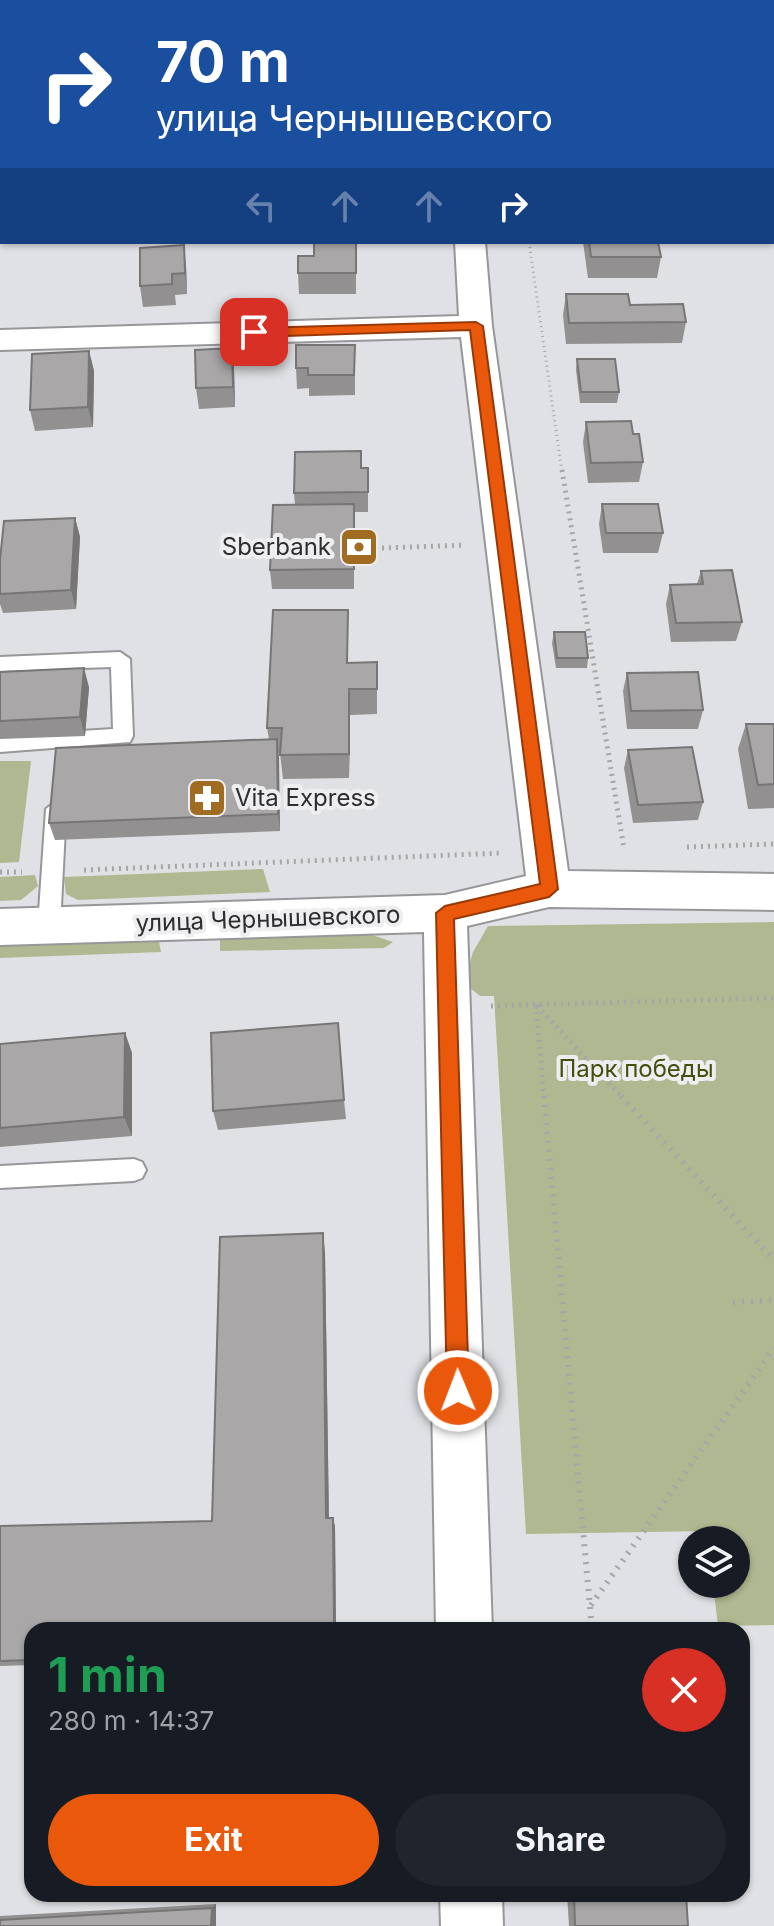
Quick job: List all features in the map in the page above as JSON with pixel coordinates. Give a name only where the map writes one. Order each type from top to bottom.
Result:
[{"type":"street","points":[[470,244],[476,326],[546,870]]},
{"type":"street","points":[[0,340],[476,326]]},
{"type":"street","name":"улица Чернышевского","points":[[0,927],[445,913],[546,870],[774,892]]},
{"type":"street","points":[[445,913],[464,1622]]},
{"type":"street","points":[[471,1902],[472,1926]]},
{"type":"lane","points":[[0,664],[120,659],[123,736],[59,748],[0,744]]},
{"type":"lane","points":[[49,926],[57,784]]},
{"type":"lane","points":[[0,1177],[134,1170]]},
{"type":"path","points":[[529,244],[577,576],[624,849]]},
{"type":"path","points":[[354,549],[504,544]]},
{"type":"path","points":[[0,872],[546,870]]},
{"type":"path","points":[[448,1008],[774,998]]},
{"type":"path","points":[[536,1005],[774,1260]]},
{"type":"path","points":[[536,1005],[591,1622]]},
{"type":"path","points":[[733,1302],[774,1300]]},
{"type":"path","points":[[590,1607],[774,1348]]},
{"type":"green space","points":[[0,761],[31,761],[19,862],[0,863]]},
{"type":"green space","points":[[263,869],[270,892],[78,900],[66,894],[64,877]]},
{"type":"green space","points":[[35,875],[38,886],[21,900],[0,901],[0,877]]},
{"type":"green space","name":"Парк победы","points":[[774,922],[774,1625],[718,1622],[715,1598],[750,1598],[750,1526],[678,1526],[678,1531],[526,1534],[494,996],[480,996],[464,983],[473,952],[488,926]]},
{"type":"green space","points":[[354,929],[393,942],[384,948],[220,951],[220,934]]},
{"type":"green space","points":[[158,937],[161,952],[0,958],[0,942]]},
{"type":"building","points":[[314,244],[356,244],[356,273],[298,273],[298,256],[314,256]]},
{"type":"building","points":[[589,244],[658,244],[661,257],[591,257]]},
{"type":"building","points":[[184,245],[185,273],[172,274],[172,284],[140,286],[140,248]]},
{"type":"building","points":[[566,294],[628,294],[630,305],[683,304],[686,322],[569,323]]},
{"type":"building","points":[[296,345],[355,345],[354,375],[308,375],[308,368],[296,368]]},
{"type":"building","points":[[232,348],[233,387],[196,388],[195,350]]},
{"type":"building","points":[[89,351],[88,407],[30,410],[32,354]]},
{"type":"building","points":[[577,359],[615,359],[619,392],[581,392]]},
{"type":"building","points":[[631,421],[633,434],[639,434],[643,462],[591,463],[586,422]]},
{"type":"building","points":[[361,451],[361,468],[368,468],[368,492],[294,493],[295,452]]},
{"type":"building","points":[[354,504],[354,569],[270,570],[273,505]]},
{"type":"building","points":[[602,504],[658,504],[663,533],[606,533]]},
{"type":"building","points":[[75,518],[71,590],[0,594],[4,521]]},
{"type":"building","points":[[732,570],[742,622],[676,623],[670,585],[703,584],[701,571]]},
{"type":"building","points":[[273,610],[348,610],[347,663],[377,662],[377,689],[349,689],[349,754],[280,755],[282,728],[267,728]]},
{"type":"building","points":[[554,632],[585,632],[588,658],[557,658]]},
{"type":"building","points":[[84,668],[80,717],[0,721],[0,672]]},
{"type":"building","points":[[698,672],[703,710],[631,711],[627,673]]},
{"type":"building","points":[[746,724],[774,724],[774,784],[758,785]]},
{"type":"building","points":[[277,739],[278,814],[49,823],[56,748]]},
{"type":"building","points":[[692,747],[703,802],[638,805],[628,750]]},
{"type":"building","points":[[338,1023],[344,1100],[213,1111],[211,1033]]},
{"type":"building","points":[[125,1033],[124,1117],[0,1128],[0,1044]]},
{"type":"building","points":[[323,1233],[326,1518],[333,1518],[334,1622],[24,1622],[24,1660],[0,1661],[0,1526],[212,1521],[220,1237]]},
{"type":"building","points":[[574,1902],[686,1902],[688,1926],[575,1926]]},
{"type":"building","points":[[212,1908],[211,1926],[0,1926],[0,1920]]},
{"type":"place","name":"Sberbank","points":[[359,547]]},
{"type":"place","name":"Vita Express","points":[[207,798]]},
{"type":"route","points":[[254,332],[476,326],[549,889],[445,913],[458,1391]]}]
